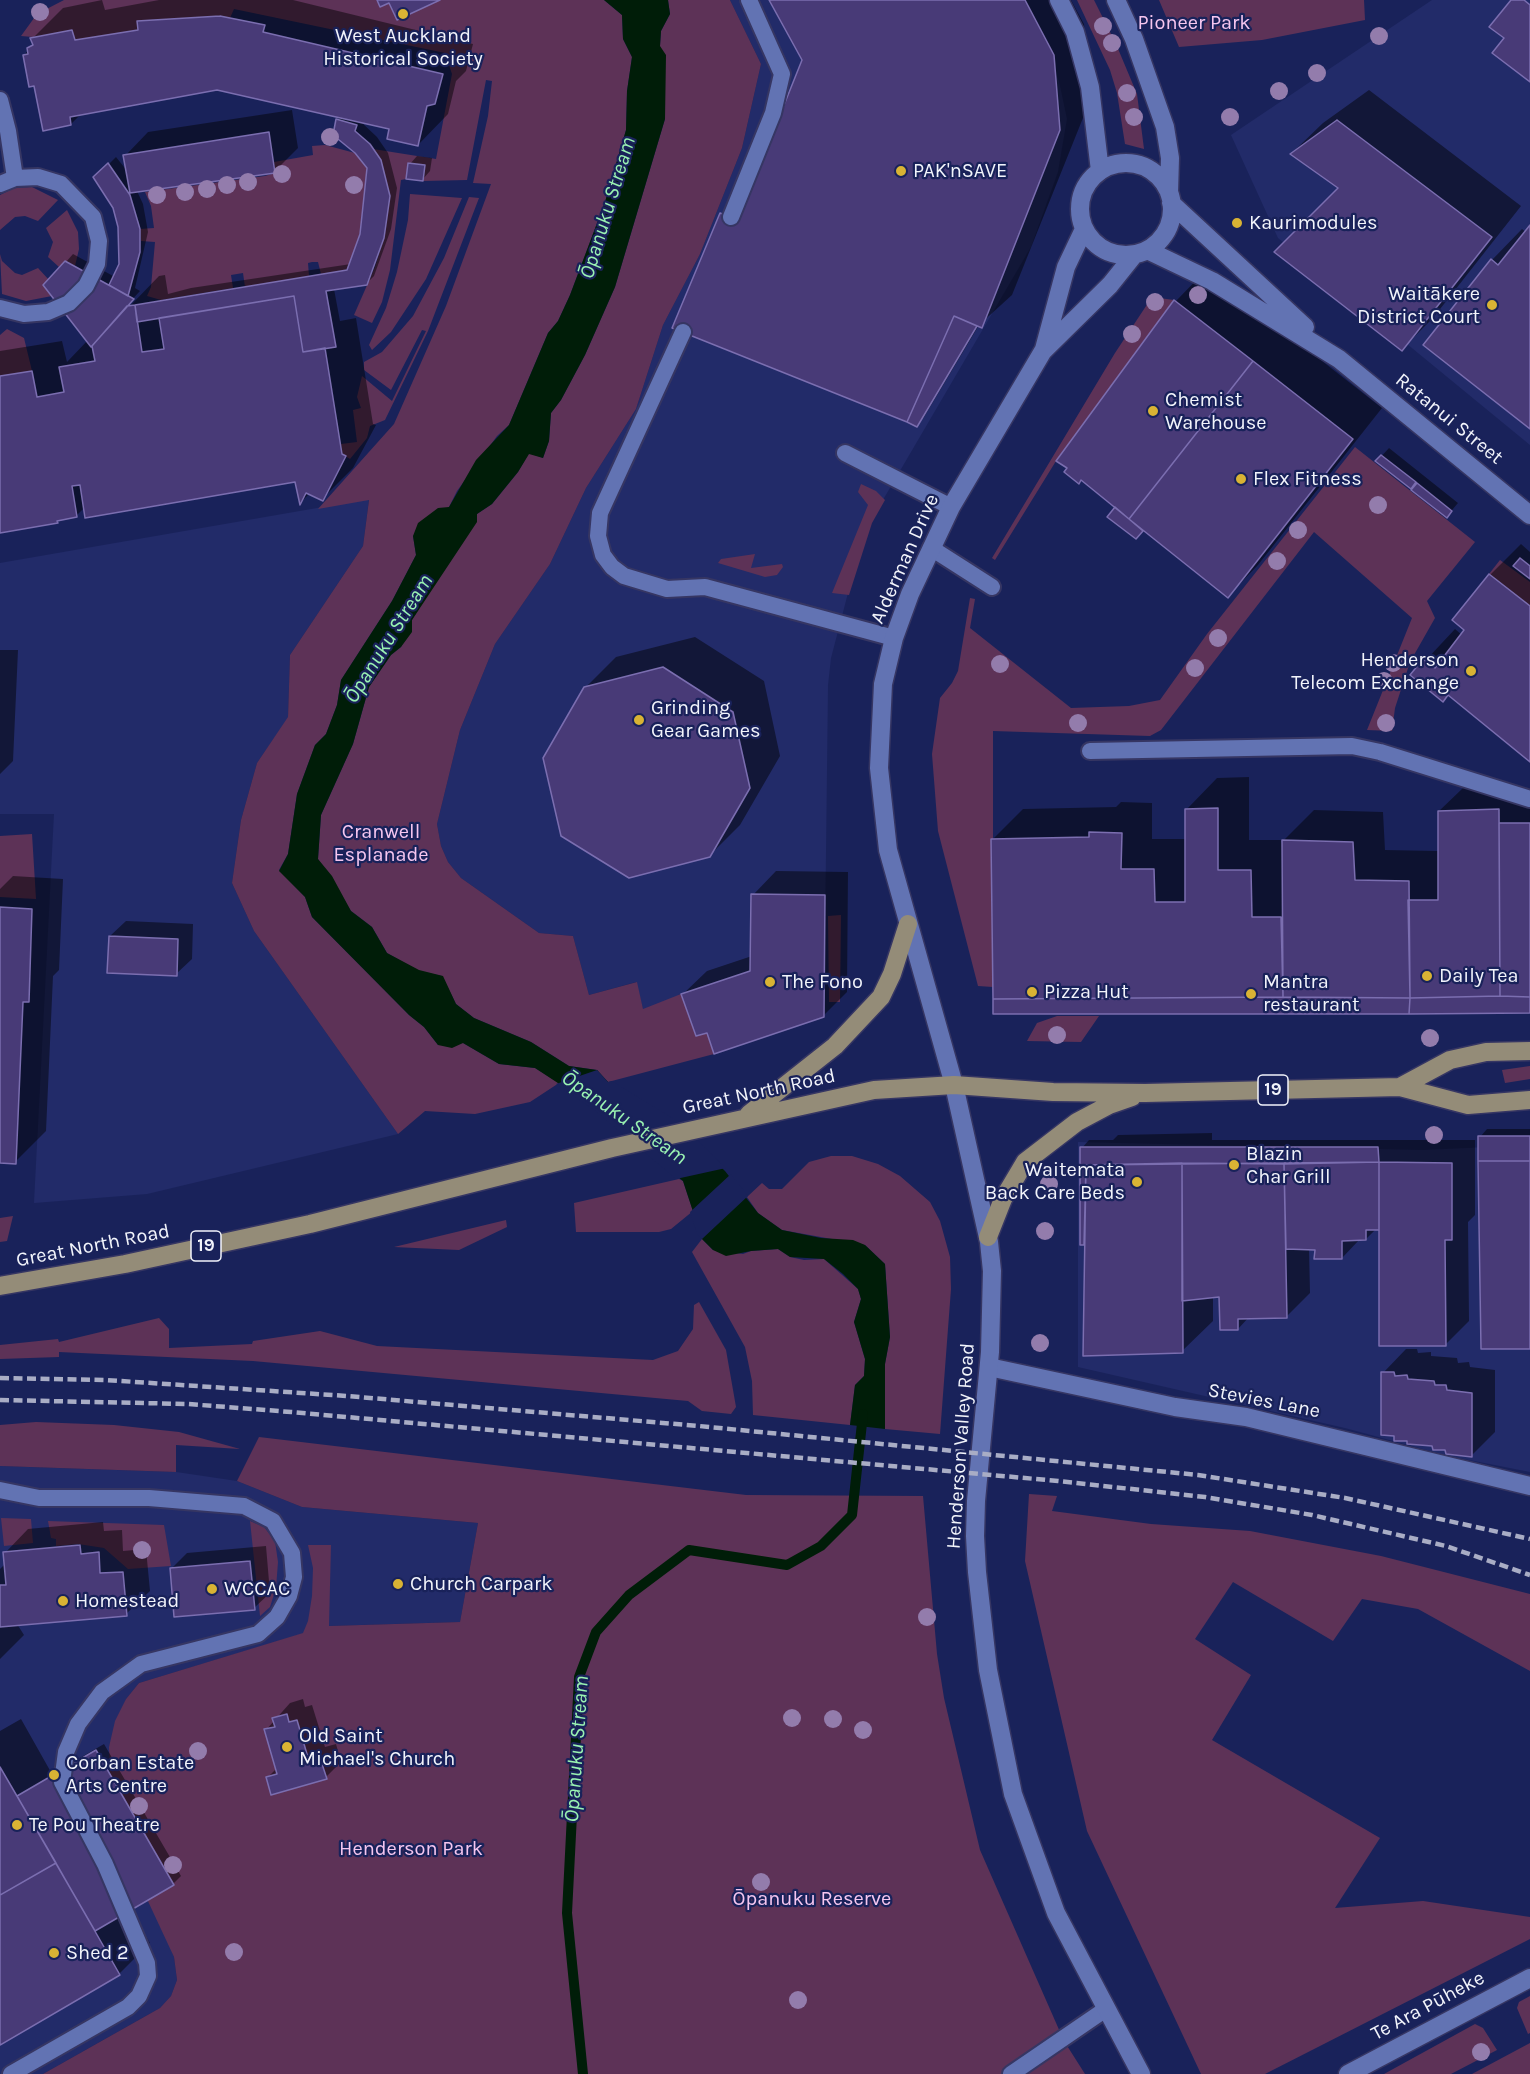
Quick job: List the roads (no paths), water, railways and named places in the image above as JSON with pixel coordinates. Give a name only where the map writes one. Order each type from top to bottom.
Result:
[{"type":"main road","points":[[1059,0],[1075,32],[1090,87],[1100,171]]},
{"type":"main road","points":[[1116,0],[1134,39],[1165,127],[1170,158],[1170,198],[1168,227],[1160,240],[1141,253],[1119,255],[1106,251],[1093,243],[1084,229],[1079,210],[1082,194],[1089,182],[1100,171],[1116,164],[1133,163],[1152,171],[1164,183],[1170,198]]},
{"type":"main road","name":"Ratanui Street","points":[[1170,198],[1339,359],[1530,515]]},
{"type":"main road","name":"Alderman Drive","points":[[1043,351],[1066,267],[1084,229]]},
{"type":"main road","name":"Ratanui Street","points":[[1141,253],[1212,281],[1339,359]]},
{"type":"main road","name":"Alderman Drive","points":[[954,1085],[888,850],[879,768],[883,684],[894,638],[909,594],[951,507],[1043,351],[1141,253]]},
{"type":"main road","points":[[745,1117],[836,1046],[881,997],[892,974],[908,924]]},
{"type":"main road","name":"Great North Road","points":[[1400,1087],[1450,1060],[1486,1052],[1530,1051]]},
{"type":"main road","name":"Great North Road","points":[[0,1286],[125,1264],[310,1224],[410,1197],[745,1117],[874,1090],[954,1085],[1053,1092],[1145,1093],[1400,1087],[1468,1105],[1530,1100]]},
{"type":"main road","name":"Henderson Valley Road","points":[[954,1085],[988,1237],[992,1271],[988,1367],[975,1536],[976,1572],[988,1670],[1013,1794],[1056,1913],[1142,2073]]},
{"type":"main road","points":[[988,1237],[1003,1199],[1025,1162],[1077,1122],[1109,1105],[1145,1093]]},
{"type":"main road","name":"Stevies Lane","points":[[988,1367],[1209,1414],[1257,1420],[1530,1486]]},
{"type":"main road","name":"Te Ara Pūheke","points":[[1348,2074],[1530,1978]]},
{"type":"lane","points":[[731,217],[772,113],[782,74],[749,0]]},
{"type":"lane","points":[[0,100],[8,131],[7,181],[44,178],[61,184],[93,217],[99,241],[97,264],[86,286],[69,303],[48,312],[24,314],[0,308]]},
{"type":"lane","points":[[683,332],[652,394],[600,513],[598,536],[603,555],[612,567],[624,576],[667,589],[705,587],[894,638]]},
{"type":"lane","points":[[845,453],[951,507]]},
{"type":"lane","points":[[931,549],[992,587]]},
{"type":"lane","points":[[1090,752],[1352,746],[1380,752],[1530,799]]},
{"type":"lane","points":[[0,1490],[39,1498],[149,1498],[244,1506],[273,1521],[292,1553],[294,1577],[289,1596],[277,1617],[258,1635],[141,1664],[102,1692],[78,1724],[66,1752],[62,1782],[105,1864],[147,1963],[148,1976],[139,1996],[128,2007],[11,2074]]},
{"type":"lane","points":[[1011,2074],[1106,2009]]},
{"type":"water","points":[[604,0],[668,0],[670,14],[661,31],[660,46],[666,55],[665,119],[615,287],[585,355],[561,400],[551,413],[549,441],[543,458],[529,454],[518,472],[492,504],[477,514],[477,522],[412,620],[412,632],[401,647],[391,655],[369,687],[353,744],[321,815],[318,859],[332,876],[351,911],[372,927],[387,953],[419,970],[443,976],[456,1004],[474,1018],[531,1042],[569,1066],[597,1070],[608,1082],[677,1124],[725,1171],[758,1213],[782,1230],[821,1238],[853,1240],[865,1245],[885,1264],[890,1337],[885,1364],[885,1429],[850,1425],[855,1385],[864,1376],[865,1359],[854,1322],[861,1299],[858,1289],[843,1274],[824,1259],[790,1257],[778,1249],[726,1256],[713,1250],[702,1239],[683,1181],[596,1108],[535,1068],[499,1064],[463,1043],[452,1048],[438,1045],[424,1027],[409,1015],[312,917],[305,897],[279,871],[288,854],[297,794],[315,745],[326,734],[337,705],[341,680],[392,601],[416,555],[413,536],[418,523],[438,508],[449,507],[476,460],[509,425],[548,333],[558,321],[570,295],[605,202],[626,130],[627,91],[632,57],[623,39],[622,15]]},
{"type":"waterway","name":"Ōpanuku Stream","points":[[583,2074],[567,1913],[579,1677],[596,1632],[629,1595],[689,1550],[787,1565],[821,1546],[852,1515],[863,1414]]},
{"type":"railway","points":[[0,1378],[106,1380],[347,1396],[699,1426],[1198,1475],[1345,1498],[1530,1539]]},
{"type":"railway","points":[[0,1400],[188,1404],[291,1412],[1058,1481],[1205,1497],[1312,1515],[1446,1546],[1530,1575]]},
{"type":"place","name":"West Auckland Historical Society","points":[[403,14]]},
{"type":"place","name":"PAK'nSAVE","points":[[901,171]]},
{"type":"place","name":"Kaurimodules","points":[[1237,223]]},
{"type":"place","name":"Waitākere District Court","points":[[1492,305]]},
{"type":"place","name":"Chemist Warehouse","points":[[1153,411]]},
{"type":"place","name":"Flex Fitness","points":[[1241,479]]},
{"type":"place","name":"Henderson Telecom Exchange","points":[[1471,671]]},
{"type":"place","name":"Grinding Gear Games","points":[[639,720]]},
{"type":"place","name":"Daily Tea","points":[[1427,976]]},
{"type":"place","name":"The Fono","points":[[770,982]]},
{"type":"place","name":"Pizza Hut","points":[[1032,992]]},
{"type":"place","name":"Mantra restaurant","points":[[1251,994]]},
{"type":"place","name":"Blazin Char Grill","points":[[1234,1165]]},
{"type":"place","name":"Waitemata Back Care Beds","points":[[1137,1182]]},
{"type":"place","name":"Church Carpark","points":[[398,1584]]},
{"type":"place","name":"WCCAC","points":[[212,1589]]},
{"type":"place","name":"Homestead","points":[[63,1601]]},
{"type":"place","name":"Old Saint Michael's Church","points":[[287,1747]]},
{"type":"place","name":"Corban Estate Arts Centre","points":[[54,1775]]},
{"type":"place","name":"Te Pou Theatre","points":[[17,1825]]},
{"type":"place","name":"Shed 2","points":[[54,1953]]},
{"type":"park label","name":"Pioneer Park","points":[[1194,23]]},
{"type":"park label","name":"Cranwell Esplanade","points":[[381,844]]},
{"type":"park label","name":"Henderson Park","points":[[411,1849]]},
{"type":"park label","name":"Ōpanuku Reserve","points":[[812,1899]]}]
